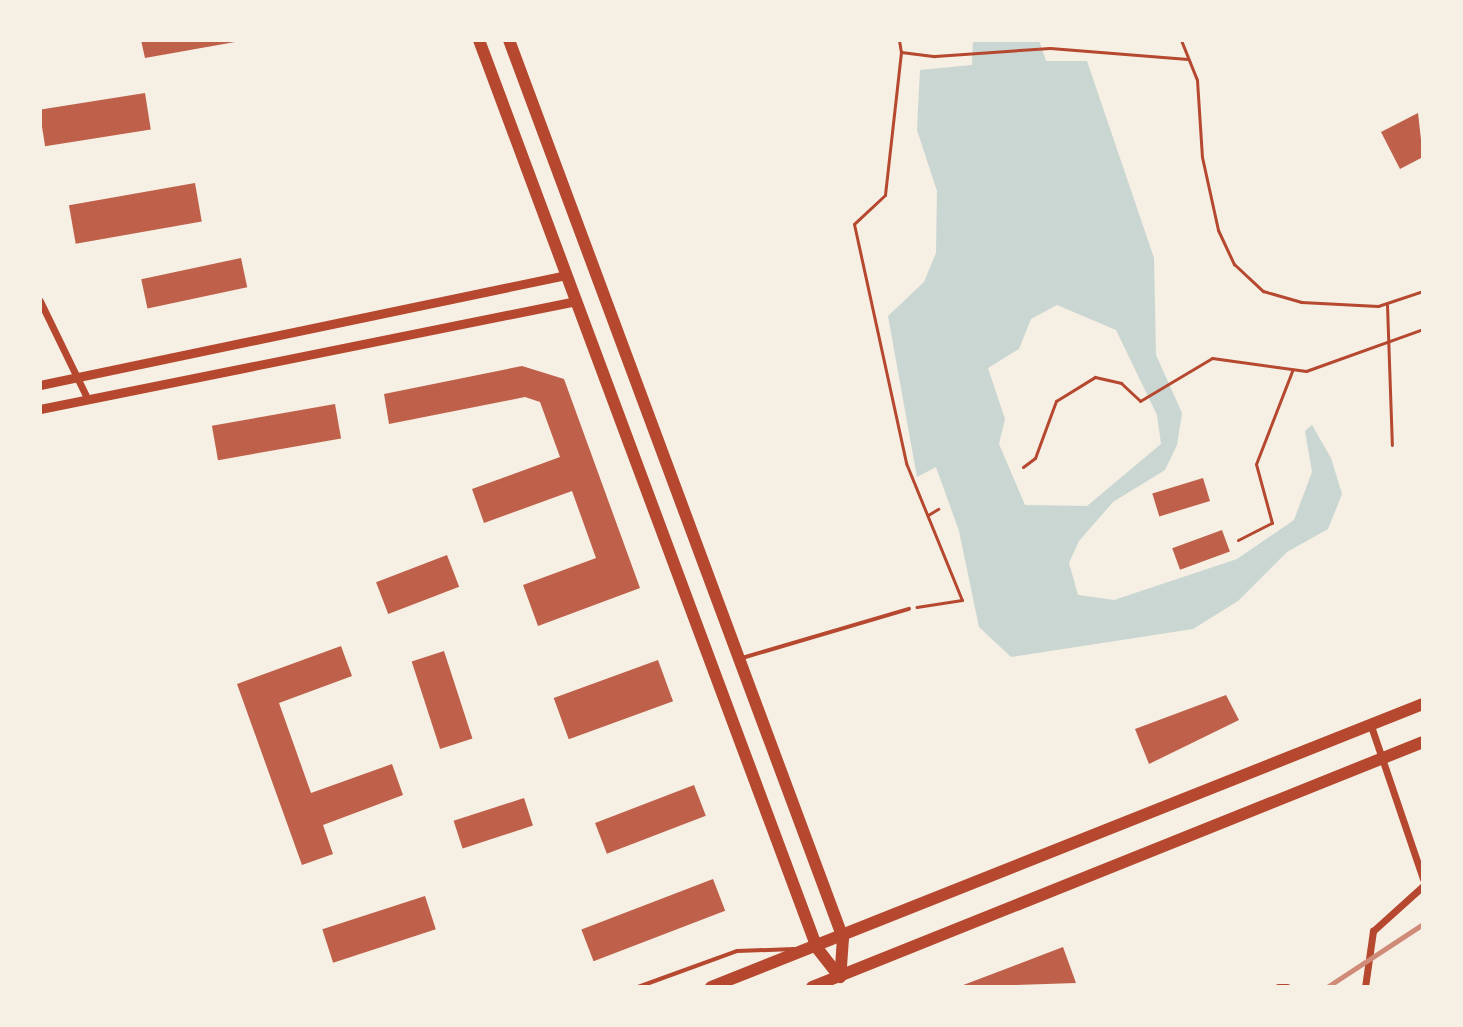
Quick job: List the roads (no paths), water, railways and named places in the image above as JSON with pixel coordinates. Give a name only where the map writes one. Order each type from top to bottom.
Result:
[{"type":"main road","points":[[479,40],[817,948],[840,977]]},
{"type":"main road","points":[[509,40],[843,938],[840,977]]},
{"type":"main road","points":[[711,987],[843,938],[1423,704]]},
{"type":"main road","points":[[812,987],[1423,742]]},
{"type":"street","points":[[40,385],[566,275]]},
{"type":"street","points":[[40,301],[88,400]]},
{"type":"street","points":[[40,409],[576,301]]},
{"type":"street","points":[[1371,726],[1423,879]]},
{"type":"street","points":[[1365,987],[1373,931],[1423,886]]},
{"type":"street","points":[[1278,987],[1287,987]]},
{"type":"lane","points":[[739,658],[909,609]]},
{"type":"lane","points":[[638,987],[737,951],[817,948]]},
{"type":"lane","points":[[826,987],[840,977]]},
{"type":"railway","points":[[1327,987],[1423,924]]}]
